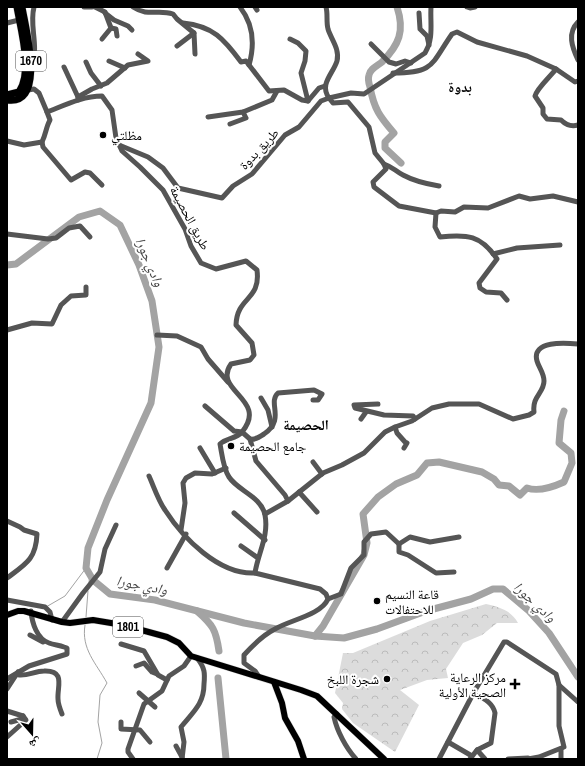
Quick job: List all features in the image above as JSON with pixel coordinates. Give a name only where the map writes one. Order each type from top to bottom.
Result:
[{"type":"highway","name":"1670","points":[[17,7],[25,63],[25,89]]},
{"type":"highway","name":"1670","points":[[7,100],[15,100],[25,89],[31,64],[22,7]]},
{"type":"highway","name":"1670","points":[[7,94],[15,94],[25,89]]},
{"type":"main road","points":[[7,615],[18,611],[30,611]]},
{"type":"main road","name":"1801","points":[[30,611],[52,620],[62,622],[70,623],[93,620],[123,625],[166,637],[179,643],[194,657],[312,694],[336,714],[384,759]]},
{"type":"main road","points":[[274,682],[286,718],[298,741],[304,759]]},
{"type":"street","points":[[31,64],[35,47],[32,25],[34,7]]},
{"type":"street","points":[[84,7],[93,7],[105,12],[114,20],[128,26],[132,30]]},
{"type":"street","points":[[133,7],[145,13],[167,12],[173,14],[194,33],[195,54]]},
{"type":"street","points":[[240,7],[249,18],[253,44],[249,65]]},
{"type":"street","points":[[326,7],[328,28],[335,43],[337,60],[328,76],[325,86],[325,93],[333,103],[348,102],[369,127],[375,153],[386,169],[373,182],[374,187],[399,206],[436,213],[441,211],[455,212],[464,207],[484,208],[518,196],[530,199],[553,196],[578,202]]},
{"type":"street","points":[[429,46],[432,34],[431,7]]},
{"type":"street","points":[[466,7],[475,7]]},
{"type":"street","points":[[105,12],[111,28]]},
{"type":"street","points":[[419,13],[420,29],[427,36],[429,46]]},
{"type":"street","points":[[7,23],[19,20]]},
{"type":"street","points":[[578,22],[574,26],[571,36],[572,45],[578,60]]},
{"type":"street","points":[[183,23],[202,27],[218,35],[224,40],[241,62],[246,61],[269,91],[284,90],[302,100],[308,101]]},
{"type":"street","points":[[111,28],[116,28],[117,36]]},
{"type":"street","points":[[102,39],[111,28]]},
{"type":"street","points":[[393,73],[417,72],[430,66],[452,34],[458,32],[477,42],[528,56],[556,69],[574,82],[578,82]]},
{"type":"street","points":[[177,46],[194,33]]},
{"type":"street","points":[[290,39],[298,43],[306,51],[301,74],[308,101]]},
{"type":"street","points":[[371,44],[389,62],[396,64],[404,60],[411,63]]},
{"type":"street","name":"طريق بدوة","points":[[119,145],[148,157],[163,168],[178,188],[222,198],[233,186],[252,174],[285,135],[299,127],[321,100],[351,93],[364,94],[393,73],[425,53],[429,46]]},
{"type":"street","points":[[64,67],[78,99],[107,83],[133,63],[148,61],[138,54]]},
{"type":"street","points":[[109,61],[125,68]]},
{"type":"street","points":[[86,62],[90,73],[101,86]]},
{"type":"street","points":[[556,69],[537,90],[535,96],[543,108],[543,114],[546,119],[561,120],[564,124],[572,126],[578,125]]},
{"type":"street","points":[[308,101],[319,88],[325,86]]},
{"type":"street","points":[[25,89],[34,89],[39,93],[50,120],[44,129],[42,142],[43,148],[71,180],[85,172],[94,176],[102,185]]},
{"type":"street","points":[[208,117],[244,112],[272,100],[277,91]]},
{"type":"street","name":"طريق الحصيمة","points":[[47,112],[78,99],[102,96],[112,110],[119,145],[122,151],[163,190],[185,229],[191,246],[201,264],[216,269],[246,261],[257,270],[258,280],[256,289],[246,299],[236,316],[236,325],[252,343],[254,355],[250,360],[231,364],[227,370],[228,382]]},
{"type":"street","points":[[230,124],[246,118],[244,112]]},
{"type":"street","points":[[7,141],[24,145],[42,142]]},
{"type":"street","points":[[384,164],[393,167],[402,175],[420,182],[439,186]]},
{"type":"street","points":[[436,213],[435,226],[440,237],[468,236],[485,243],[497,259],[479,283],[480,288],[486,292],[502,293],[507,300]]},
{"type":"street","points":[[7,234],[48,239],[56,238],[69,228],[80,226],[90,237]]},
{"type":"street","points":[[493,254],[517,248],[560,245]]},
{"type":"street","points":[[7,330],[32,323],[52,324],[61,305],[71,296],[86,295],[86,287]]},
{"type":"street","points":[[157,334],[177,336],[201,346],[208,359],[250,410],[250,414],[242,432],[220,444],[229,477],[254,498],[264,514],[265,540],[258,558],[255,573]]},
{"type":"street","points":[[264,514],[288,501],[322,474],[364,453],[379,437],[395,427],[415,419],[432,408],[449,404],[470,402],[479,404],[513,419],[530,415],[534,412],[533,404],[544,383],[544,376],[537,361],[537,353],[541,347],[554,344],[578,344]]},
{"type":"street","points":[[250,439],[257,439],[272,428],[275,422],[275,398],[278,393],[309,390],[319,391],[322,394],[321,397],[318,400],[313,400]]},
{"type":"street","points":[[261,398],[268,410],[272,428]]},
{"type":"street","points":[[378,404],[354,405],[355,408],[366,412],[413,416],[415,419]]},
{"type":"street","points":[[205,406],[234,431],[242,432],[250,439],[256,461],[277,484],[288,501]]},
{"type":"street","points":[[361,419],[366,412]]},
{"type":"street","points":[[395,427],[396,433],[407,443],[404,448]]},
{"type":"street","points":[[200,448],[215,473]]},
{"type":"street","points":[[313,462],[322,474]]},
{"type":"street","points":[[167,568],[183,532],[185,503],[183,483],[186,478],[195,473],[206,475],[226,468]]},
{"type":"street","points":[[149,476],[165,510],[183,532],[207,555],[221,565],[241,573],[255,573],[320,589],[326,594],[328,599]]},
{"type":"street","points":[[298,492],[317,512]]},
{"type":"street","points":[[234,513],[265,540]]},
{"type":"street","points":[[7,521],[24,530],[37,534],[32,559],[7,578]]},
{"type":"street","points":[[62,622],[100,572],[105,549],[116,525]]},
{"type":"street","points":[[259,677],[243,660],[244,655],[261,638],[288,623],[320,610],[328,599],[341,594],[351,568],[364,554],[364,542],[368,536],[375,532],[386,532],[399,544],[399,552],[408,554],[436,573],[454,572]]},
{"type":"street","points":[[399,544],[410,537],[430,542],[459,536]]},
{"type":"street","points":[[242,546],[258,558]]},
{"type":"street","points":[[7,600],[45,607],[50,612],[52,620]]},
{"type":"street","points":[[30,611],[34,626],[46,643]]},
{"type":"street","points":[[7,679],[29,666],[67,654],[67,648],[64,646],[46,643],[30,635]]},
{"type":"street","points":[[439,759],[474,692],[498,651],[504,642],[507,642],[556,674],[558,685],[559,726],[564,746],[561,749],[561,759]]},
{"type":"street","points":[[121,644],[144,651],[158,675]]},
{"type":"street","points":[[133,759],[128,752],[128,749],[136,729],[142,707],[148,700],[162,691],[173,672],[184,666],[194,657],[206,673],[204,696],[196,711],[181,727],[184,742],[182,758]]},
{"type":"street","points":[[136,666],[144,663],[152,672],[167,680]]},
{"type":"street","points":[[18,672],[19,675],[24,676],[44,671],[56,674],[60,682],[58,697],[62,714]]},
{"type":"street","points":[[7,689],[18,672]]},
{"type":"street","points":[[558,685],[578,702]]},
{"type":"street","points":[[448,742],[471,758],[477,750],[491,742],[495,712],[494,708],[488,702],[475,695],[474,692]]},
{"type":"street","points":[[139,693],[155,707]]},
{"type":"street","points":[[7,711],[24,716]]},
{"type":"street","points":[[336,714],[334,717],[335,722],[350,752],[356,759]]},
{"type":"street","points":[[11,722],[22,719],[24,716]]},
{"type":"street","points":[[7,737],[26,720],[24,716]]},
{"type":"street","points":[[121,722],[120,729],[140,730],[150,742]]},
{"type":"street","points":[[176,746],[182,758]]},
{"type":"street","points":[[508,759],[528,759],[539,757],[561,749]]},
{"type":"street","points":[[477,750],[485,759]]},
{"type":"green space","name":"شجرة اللبخ","points":[[486,604],[508,612],[518,623],[497,623],[482,635],[463,643],[446,669],[448,678],[427,680],[400,690],[419,705],[395,752],[353,723],[342,709],[343,703],[335,693],[343,653],[353,653],[430,621]]},
{"type":"waterway","points":[[397,7],[400,23],[399,37],[393,50],[371,71],[369,79],[376,107],[381,117],[394,133],[385,142],[385,148],[401,163]]},
{"type":"waterway","name":"وادي جورا","points":[[7,265],[16,264],[79,217],[100,211],[120,225],[139,265],[152,301],[159,347],[151,403],[107,500],[88,548],[86,568],[93,580],[110,594],[155,600],[244,623],[315,636],[344,638],[377,629],[426,611],[471,599],[493,589],[503,589],[528,610],[549,633],[578,677]]},
{"type":"waterway","points":[[315,636],[323,626],[364,555],[367,543],[363,514],[378,497],[396,484],[417,475],[427,463],[439,462],[482,472],[494,479],[499,485],[509,486],[520,495],[527,488],[541,489],[564,482],[572,463],[571,453],[559,443],[561,420],[564,411]]},
{"type":"waterway","points":[[46,607],[65,596],[86,568]]},
{"type":"waterway","name":"وادي جورا","points":[[89,582],[90,575]]},
{"type":"waterway","points":[[86,617],[88,591]]},
{"type":"waterway","points":[[197,611],[213,628],[217,638],[219,651]]},
{"type":"waterway","points":[[85,625],[84,634],[87,649],[107,683],[100,695],[98,722],[102,743],[97,759]]},
{"type":"waterway","points":[[218,678],[226,759]]},
{"type":"place","name":"مظلتي","points":[[103,135]]},
{"type":"place","name":"جامع الحصيمة","points":[[231,446]]},
{"type":"place","name":"قاعة النسيم للاحتفالات","points":[[377,601]]},
{"type":"place","name":"شجرة اللبخ","points":[[387,679]]},
{"type":"place","name":"مركز الرعاية الصحية الأولية","points":[[515,684]]},
{"type":"district","name":"بدوة","points":[[460,87]]},
{"type":"district","name":"الحصيمة","points":[[306,425]]}]
